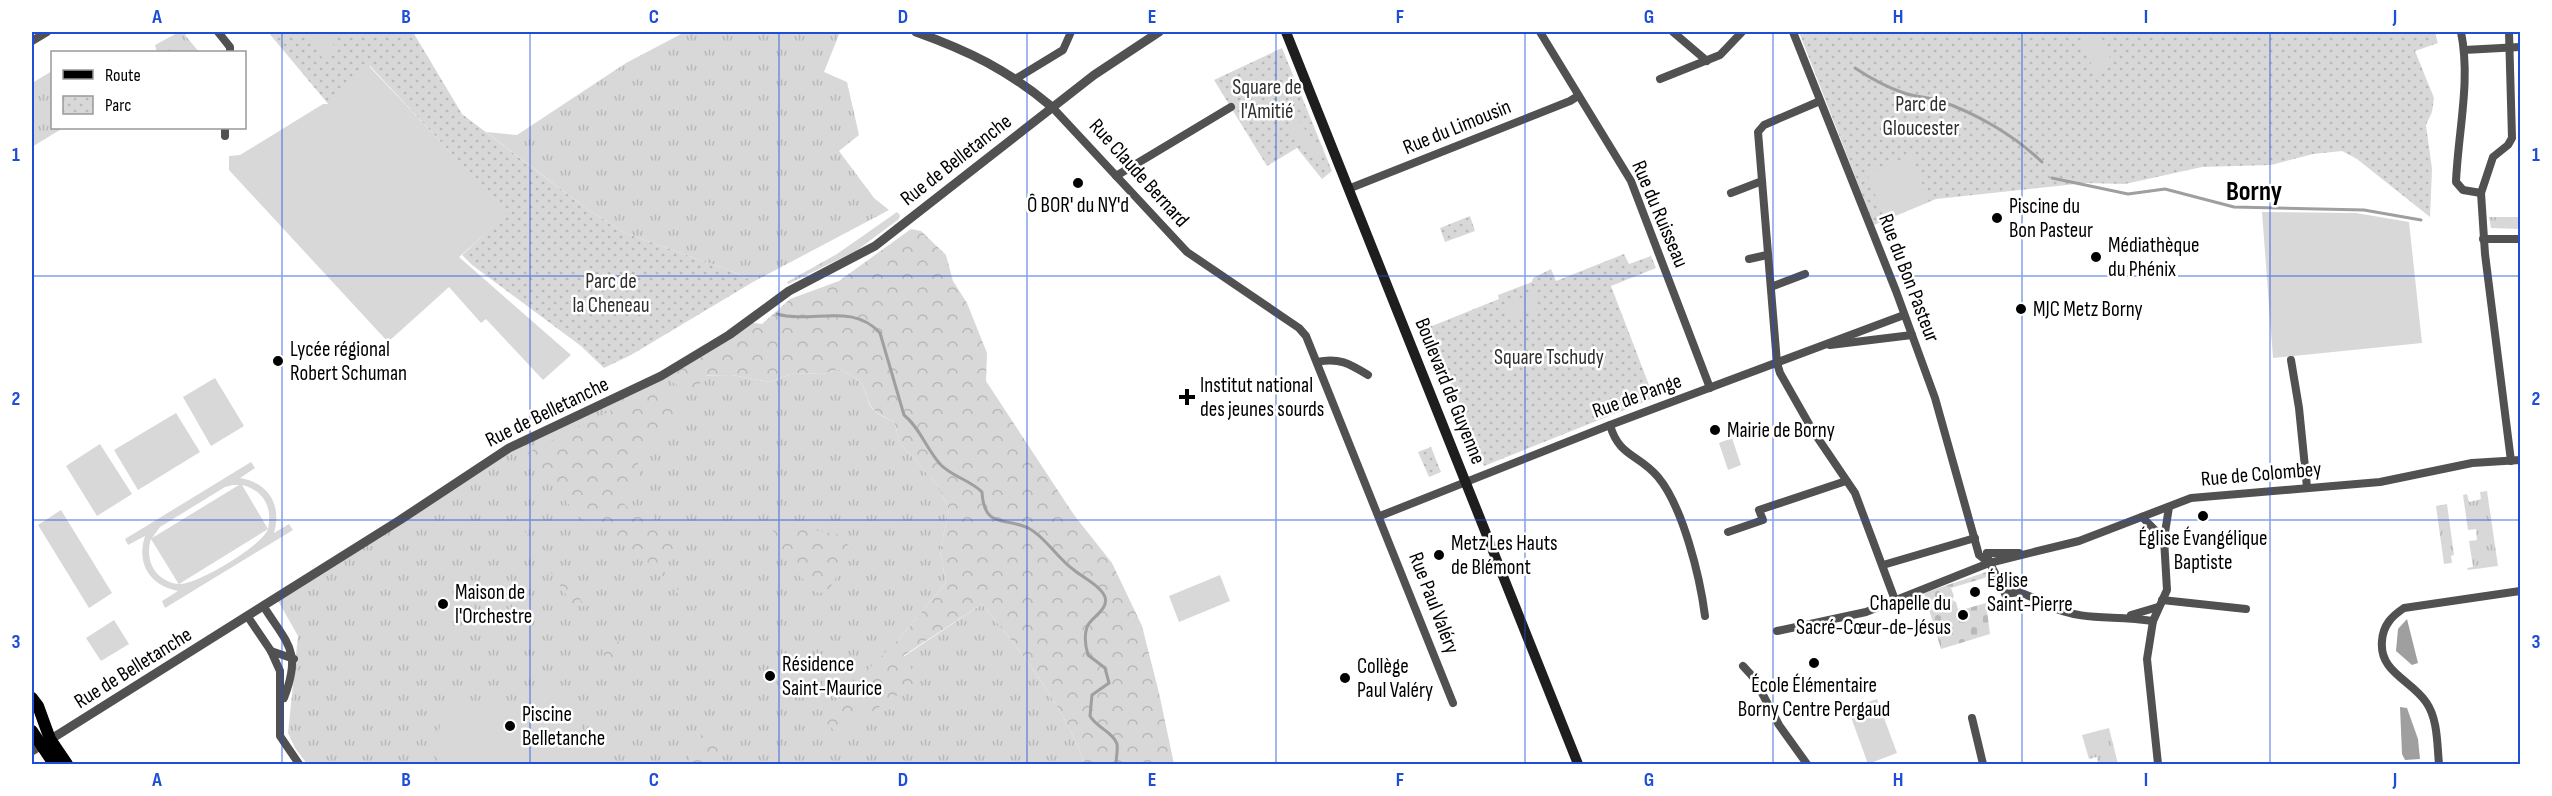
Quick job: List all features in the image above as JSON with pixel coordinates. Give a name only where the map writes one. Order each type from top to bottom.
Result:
[{"type":"main road","name":"Boulevard de Guyenne","points":[[1286,32],[1578,765]]},
{"type":"main road","points":[[32,698],[38,706],[40,745]]},
{"type":"main road","points":[[32,731],[54,765]]},
{"type":"main road","points":[[40,745],[67,765]]},
{"type":"street","points":[[32,41],[47,32]]},
{"type":"street","points":[[218,32],[230,47],[230,51]]},
{"type":"street","name":"Rue Claude Bernard","points":[[916,32],[968,51],[1017,78],[1052,107],[1187,252],[1303,332],[1380,516]]},
{"type":"street","points":[[1017,78],[1063,50],[1071,32]]},
{"type":"street","name":"Rue de Belletanche","points":[[40,745],[77,725],[264,607],[509,448],[661,376],[729,335],[789,291],[875,246],[1052,107],[1159,32]]},
{"type":"street","name":"Rue du Ruisseau","points":[[1540,32],[1630,181],[1710,388]]},
{"type":"street","points":[[1673,32],[1707,61]]},
{"type":"street","points":[[1660,79],[1725,52],[1742,32]]},
{"type":"street","name":"Rue du Bon Pasteur","points":[[1793,32],[1905,315],[1935,398],[1979,555],[1989,563]]},
{"type":"street","points":[[2461,32],[2464,50],[2462,129],[2456,182],[2463,190],[2481,194]]},
{"type":"street","points":[[2508,32],[2512,138],[2508,145],[2493,157],[2481,194],[2484,239],[2511,460]]},
{"type":"street","points":[[2464,50],[2520,47]]},
{"type":"street","name":"Rue du Limousin","points":[[1348,189],[1578,96]]},
{"type":"street","points":[[1820,101],[1761,127],[1758,136],[1777,363],[1779,373],[1813,431],[1855,493],[1895,600]]},
{"type":"street","points":[[1116,176],[1231,106]]},
{"type":"street","points":[[1731,194],[1762,181]]},
{"type":"street","points":[[2484,239],[2520,239]]},
{"type":"street","points":[[1749,259],[1767,255]]},
{"type":"street","points":[[1771,287],[1805,274]]},
{"type":"street","name":"Rue de Pange","points":[[1466,483],[1610,425],[1905,315]]},
{"type":"street","name":"Rue de Pange","points":[[1822,346],[1912,335]]},
{"type":"street","points":[[1317,362],[1331,359],[1346,361],[1368,375]]},
{"type":"street","points":[[2291,360],[2299,408],[2307,487]]},
{"type":"street","points":[[1610,425],[1619,448],[1638,459],[1658,476],[1671,499],[1694,561],[1705,616]]},
{"type":"street","name":"Rue de Colombey","points":[[1777,631],[1866,612],[1989,563],[2079,541],[2191,498],[2380,482],[2461,464],[2520,460]]},
{"type":"street","points":[[1728,532],[1763,520],[1759,510],[1846,481]]},
{"type":"street","points":[[1380,516],[1466,483]]},
{"type":"street","points":[[2158,765],[2147,659],[2153,621],[2167,590],[2168,575],[2164,539],[2169,507]]},
{"type":"street","name":"Rue Paul Valéry","points":[[1380,516],[1453,703]]},
{"type":"street","points":[[2142,517],[2164,539]]},
{"type":"street","points":[[1883,565],[1976,540],[1987,553],[1989,563],[2001,579],[2005,594],[2019,592],[2034,598]]},
{"type":"street","name":"Rue de Colombey","points":[[1987,553],[2022,554]]},
{"type":"street","points":[[2439,765],[2431,712],[2417,692],[2387,664],[2381,645],[2384,630],[2391,618],[2412,606],[2520,591]]},
{"type":"street","points":[[2124,617],[2160,603],[2246,609]]},
{"type":"street","points":[[2046,605],[2080,617],[2124,617],[2153,621]]},
{"type":"street","points":[[264,607],[292,650],[294,659],[282,702]]},
{"type":"street","points":[[248,617],[271,651],[280,671],[282,702],[280,736],[299,765]]},
{"type":"street","points":[[271,651],[294,659]]},
{"type":"street","points":[[1743,666],[1754,678],[1779,725],[1807,765]]},
{"type":"street","points":[[1972,718],[1983,765]]},
{"type":"green space","points":[[179,32],[189,32],[185,35],[198,51],[157,51],[155,45]]},
{"type":"green space","name":"Parc de la Cheneau","points":[[268,32],[413,32],[462,114],[587,209],[625,233],[739,274],[753,282],[631,355],[604,368],[581,346],[472,265],[462,255],[507,213],[370,66],[329,105]]},
{"type":"green space","points":[[311,32],[324,32],[337,49],[323,59],[306,35]]},
{"type":"green space","points":[[685,32],[840,32],[824,72],[847,82],[859,135],[839,151],[874,198],[889,210],[753,282],[739,274],[625,233],[587,209],[486,132],[517,135],[626,63]]},
{"type":"green space","name":"Parc de Gloucester","points":[[1799,32],[2435,32],[2438,43],[2415,51],[2434,98],[2432,112],[2426,125],[2432,169],[2430,217],[2357,159],[2342,151],[2313,154],[2271,165],[2202,167],[2125,184],[2085,183],[1936,199],[1874,225]]},
{"type":"green space","points":[[2100,34],[2113,65],[2095,73],[2082,42]]},
{"type":"green space","name":"Square de l'Amitié","points":[[1282,48],[1332,171],[1322,179],[1297,148],[1267,166],[1214,80]]},
{"type":"green space","points":[[369,66],[508,213],[459,257],[571,355],[543,380],[486,319],[481,323],[449,287],[388,342],[229,170],[229,156],[240,155],[323,104],[329,104]]},
{"type":"green space","points":[[51,72],[51,129],[61,129],[32,147],[32,83]]},
{"type":"green space","points":[[1298,120],[1323,153],[1315,160],[1289,127]]},
{"type":"green space","points":[[1912,156],[1929,202],[1884,219],[1867,173]]},
{"type":"green space","points":[[897,212],[900,215],[899,219],[856,251],[788,284],[787,282],[837,254]]},
{"type":"green space","points":[[2262,212],[2356,213],[2409,222],[2422,343],[2273,358]]},
{"type":"green space","points":[[1470,216],[1475,231],[1445,242],[1440,228]]},
{"type":"green space","points":[[2489,217],[2520,217],[2520,229],[2491,228]]},
{"type":"green space","points":[[911,229],[921,231],[946,255],[953,281],[967,303],[987,353],[986,381],[1074,515],[1112,563],[1142,626],[1174,764],[1085,764],[1053,700],[1027,661],[982,604],[903,656],[919,681],[838,734],[820,717],[899,639],[946,583],[940,551],[949,510],[939,487],[900,443],[894,421],[875,411],[868,401],[862,384],[840,369],[823,374],[794,373],[770,382],[732,375],[707,375],[692,393],[661,376],[746,322],[762,324],[790,299],[839,281]]},
{"type":"green space","name":"Square Tschudy","points":[[1624,254],[1629,264],[1651,256],[1656,268],[1611,286],[1654,398],[1484,466],[1426,320],[1429,319],[1432,326],[1499,299],[1498,295],[1532,282],[1533,278],[1551,269],[1556,281]]},
{"type":"green space","points":[[1533,293],[1539,308],[1511,319],[1505,304]]},
{"type":"green space","points":[[840,369],[862,384],[868,401],[875,411],[894,421],[900,443],[939,487],[949,510],[940,551],[946,583],[899,639],[838,733],[918,681],[903,657],[982,604],[1027,661],[1053,700],[1085,764],[307,764],[295,748],[288,733],[298,636],[277,599],[469,472],[661,376],[732,375],[770,382],[794,373],[823,374]]},
{"type":"green space","points":[[215,378],[244,426],[211,446],[183,397]]},
{"type":"green space","points":[[659,386],[683,416],[643,447],[639,455],[638,466],[640,482],[621,501],[633,513],[643,503],[677,552],[662,569],[700,614],[600,520],[595,525],[580,518],[527,453]]},
{"type":"green space","points":[[176,413],[200,452],[138,490],[114,450]]},
{"type":"green space","points":[[1732,438],[1741,465],[1728,470],[1719,443]]},
{"type":"green space","points":[[100,444],[132,494],[97,516],[66,466]]},
{"type":"green space","points":[[1431,447],[1441,472],[1429,477],[1418,452]]},
{"type":"green space","points":[[251,462],[255,468],[240,478],[259,485],[271,497],[276,513],[274,533],[289,524],[293,530],[165,608],[162,601],[178,591],[160,584],[148,572],[142,556],[145,536],[128,545],[125,539]],"holes":[[[239,485],[152,538],[160,527],[225,487]],[[242,485],[256,491],[265,501],[269,514],[268,529]],[[268,529],[242,554],[213,572],[188,583],[179,584]],[[151,539],[178,584],[164,579],[154,569],[149,547]]]},
{"type":"green space","points":[[2487,491],[2498,566],[2468,570],[2467,568],[2473,567],[2469,541],[2477,540],[2476,529],[2468,530],[2463,495],[2467,494],[2469,502],[2481,499],[2480,492]]},
{"type":"green space","points":[[2447,504],[2454,555],[2451,556],[2452,563],[2444,564],[2436,506]]},
{"type":"green space","points":[[61,510],[112,593],[89,608],[38,525]]},
{"type":"green space","points":[[517,524],[548,554],[585,606],[574,606]]},
{"type":"green space","points":[[788,526],[837,534],[852,549],[830,588],[819,594],[791,568],[771,527]]},
{"type":"green space","points":[[1989,571],[1991,576],[1951,588],[1954,596],[1952,600],[1956,602],[1961,621],[1967,619],[1965,609],[1986,603],[1990,634],[1941,649],[1924,593]]},
{"type":"green space","points":[[1220,575],[1230,601],[1179,622],[1169,596]]},
{"type":"green space","points":[[114,620],[129,644],[101,661],[86,638]]},
{"type":"green space","points":[[598,629],[620,643],[635,663],[626,667],[604,652]]},
{"type":"green space","name":"Piscine Belletanche","points":[[551,679],[605,764],[441,764],[435,756],[441,719],[463,704],[467,709],[473,705],[504,710]]},
{"type":"green space","points":[[1877,699],[1897,753],[1868,764],[1848,709]]},
{"type":"green space","points":[[2109,728],[2118,764],[2098,764],[2097,757],[2089,759],[2082,735]]},
{"type":"green space","points":[[708,733],[724,750],[717,764],[688,764],[691,739]]},
{"type":"shaded area","points":[[2407,619],[2418,663],[2412,665],[2396,651],[2398,629]]},
{"type":"shaded area","points":[[2400,707],[2407,708],[2418,739],[2420,759],[2405,760],[2402,754]]},
{"type":"waterway","points":[[1855,68],[1897,91],[1940,101],[1981,119],[2020,143],[2042,162]]},
{"type":"waterway","points":[[2052,178],[2128,194],[2165,189],[2234,207],[2364,210],[2421,220]]},
{"type":"waterway","points":[[777,314],[857,318],[880,333],[904,415],[915,426],[941,465],[982,492],[987,512],[992,517],[1021,525],[1036,533],[1068,565],[1096,585],[1103,593],[1104,606],[1089,624],[1085,641],[1088,655],[1105,668],[1109,683],[1092,695],[1090,716],[1115,740],[1117,744],[1116,764]]},
{"type":"place","name":"Ô BOR' du NY'd","points":[[1078,183]]},
{"type":"place","name":"Piscine du Bon Pasteur","points":[[1997,218]]},
{"type":"place","name":"Médiathèque du Phénix","points":[[2096,257]]},
{"type":"place","name":"MJC Metz Borny","points":[[2021,309]]},
{"type":"place","name":"Lycée régional Robert Schuman","points":[[278,361]]},
{"type":"place","name":"Institut national des jeunes sourds","points":[[1187,397]]},
{"type":"place","name":"Mairie de Borny","points":[[1715,430]]},
{"type":"place","name":"Église Évangélique Baptiste","points":[[2203,516]]},
{"type":"place","name":"Metz Les Hauts de Blémont","points":[[1439,555]]},
{"type":"place","name":"Église Saint-Pierre","points":[[1975,592]]},
{"type":"place","name":"Maison de l'Orchestre","points":[[443,604]]},
{"type":"place","name":"Chapelle du Sacré-Cœur-de-Jésus","points":[[1963,615]]},
{"type":"place","name":"École Élémentaire Borny Centre Pergaud","points":[[1814,663]]},
{"type":"place","name":"Résidence Saint-Maurice","points":[[770,676]]},
{"type":"place","name":"Collège Paul Valéry","points":[[1345,678]]},
{"type":"place","name":"Piscine Belletanche","points":[[510,726]]},
{"type":"district","name":"Borny","points":[[2254,192]]}]
